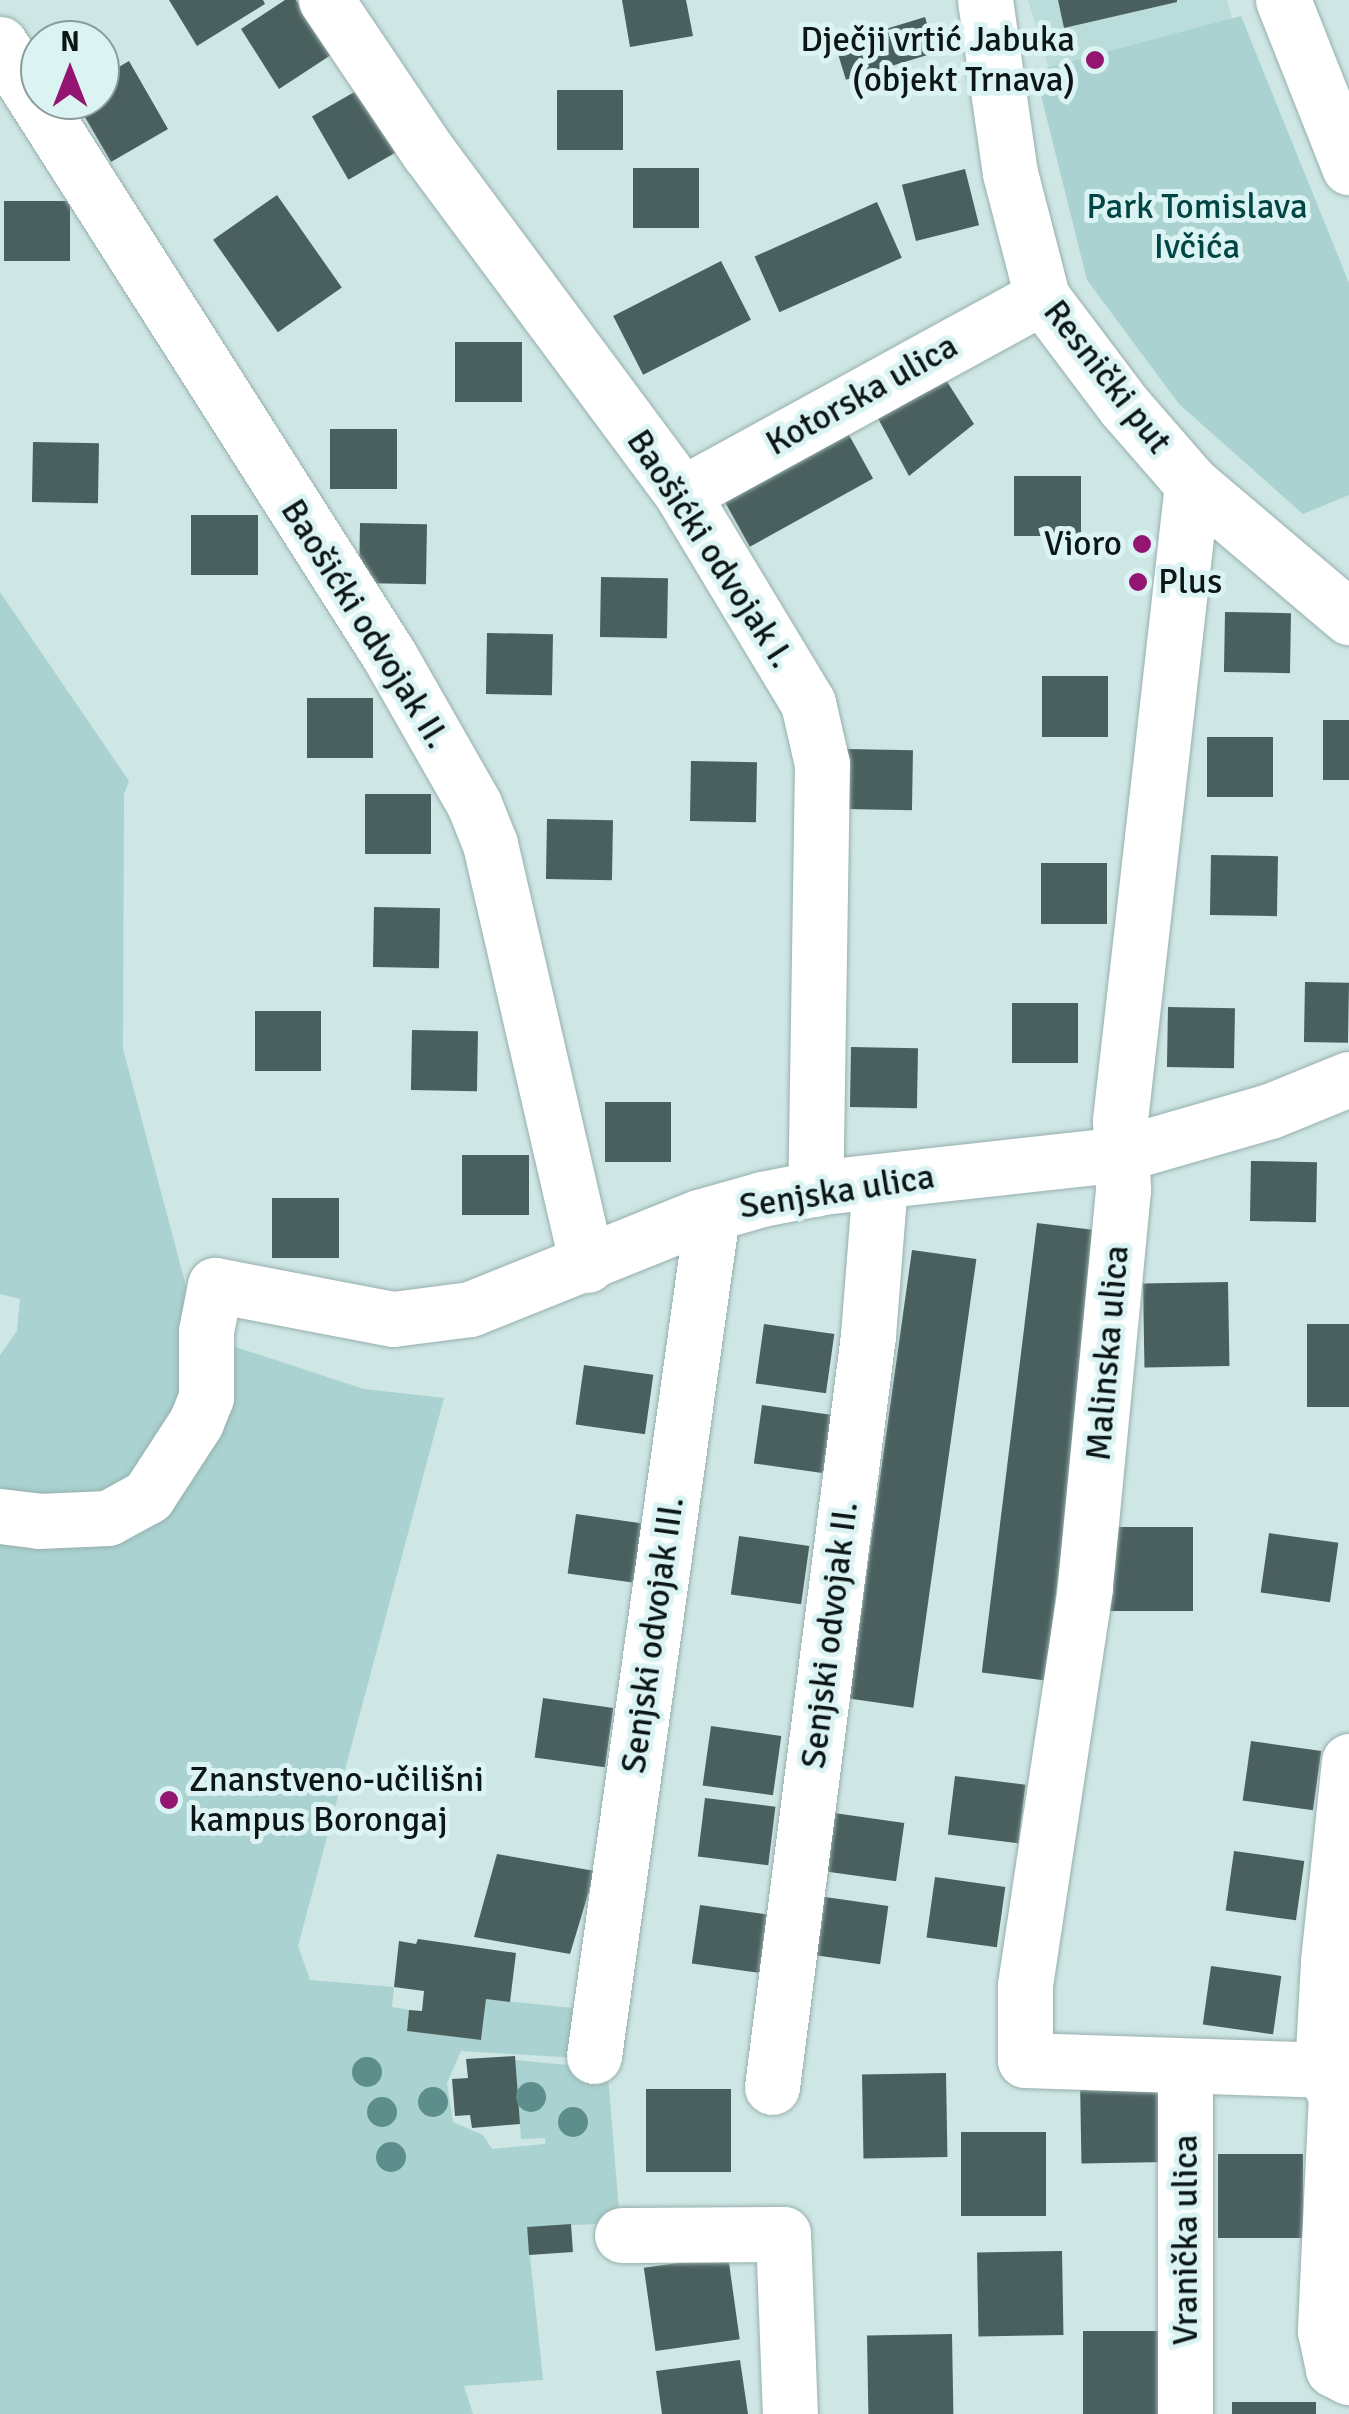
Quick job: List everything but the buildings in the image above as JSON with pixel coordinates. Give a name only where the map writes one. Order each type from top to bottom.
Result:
[{"type":"street","name":"Baošićki odvojak I.","points":[[326,0],[429,153],[682,494],[808,703],[822,764],[815,1188]]},
{"type":"street","name":"Resnički put","points":[[985,0],[1010,173],[1042,297],[1125,407],[1192,484],[1327,568],[1349,618]]},
{"type":"street","points":[[1283,0],[1327,50],[1349,168]]},
{"type":"street","name":"Baošićki odvojak II.","points":[[0,44],[389,655],[474,804],[490,844],[587,1265]]},
{"type":"street","name":"Kotorska ulica","points":[[682,494],[1042,297]]},
{"type":"street","name":"Malinska ulica","points":[[1185,2066],[1025,2060],[1025,1985],[1087,1569],[1123,1190],[1120,1120],[1192,484]]},
{"type":"street","name":"Senjska ulica","points":[[0,1516],[38,1521],[108,1518],[148,1496],[196,1422],[206,1397],[206,1331],[215,1285],[334,1310],[420,1318],[470,1309],[712,1214],[815,1188],[1121,1154],[1270,1110],[1349,1080]]},
{"type":"street","name":"Senjski odvojak II.","points":[[772,2087],[864,1373],[880,1182]]},
{"type":"street","name":"Senjski odvojak III.","points":[[594,2056],[712,1214]]},
{"type":"street","points":[[1349,1762],[1325,2331],[1333,2369],[1349,2377]]},
{"type":"street","points":[[1185,2066],[1336,2087]]},
{"type":"street","name":"Vranička ulica","points":[[1185,2066],[1185,2414]]},
{"type":"street","points":[[622,2235],[783,2234],[790,2414]]},
{"type":"shaded area","name":"Dječji vrtić Jabuka (objekt Trnava)","points":[[1028,0],[1227,0],[1237,38],[1053,82]]},
{"type":"green space","name":"Park Tomislava Ivčića","points":[[1241,16],[1349,283],[1349,495],[1303,514],[1179,404],[1087,280],[1035,71]]},
{"type":"green space","name":"Znanstveno-učilišni kampus Borongaj","points":[[0,592],[129,781],[124,794],[123,1049],[199,1335],[364,1389],[444,1398],[298,1946],[310,1980],[394,1987],[392,2007],[409,2010],[407,2031],[481,2040],[486,1999],[584,2009],[578,2058],[461,2051],[447,2083],[453,2122],[483,2135],[492,2149],[545,2144],[545,2138],[521,2139],[515,2060],[588,2067],[607,2063],[620,2223],[527,2227],[543,2380],[464,2386],[473,2414],[0,2414],[0,1355],[17,1331],[20,1299],[0,1294]]},
{"type":"place","name":"Dječji vrtić Jabuka (objekt Trnava)","points":[[1095,60]]},
{"type":"place","name":"Vioro","points":[[1142,544]]},
{"type":"place","name":"Plus","points":[[1138,582]]},
{"type":"place","name":"Znanstveno-učilišni kampus Borongaj","points":[[169,1800]]}]
